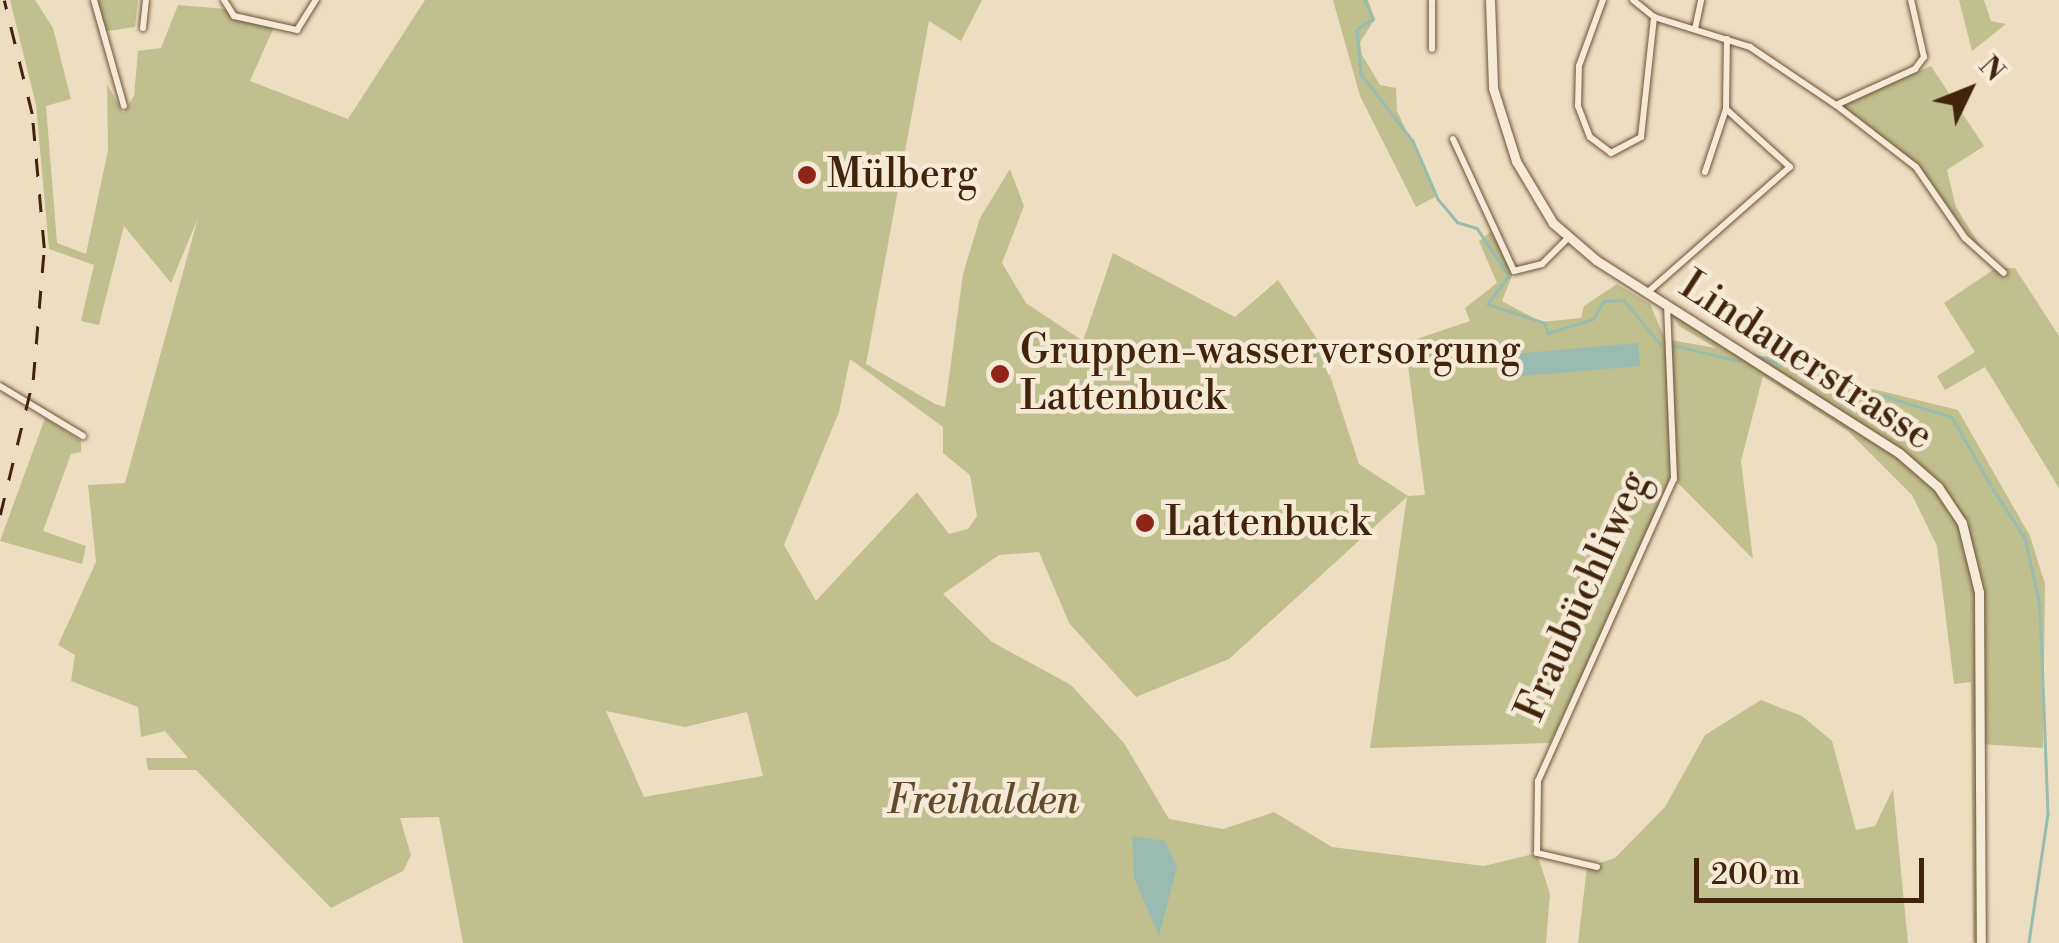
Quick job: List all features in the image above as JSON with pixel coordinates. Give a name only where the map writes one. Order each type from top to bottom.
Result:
[{"type":"street","points":[[94,0],[124,106]]},
{"type":"street","points":[[142,28],[146,0]]},
{"type":"street","points":[[224,0],[234,16],[297,30],[316,0]]},
{"type":"street","points":[[1432,0],[1432,48]]},
{"type":"street","name":"Lindauerstrasse","points":[[1490,0],[1486,51],[1503,125],[1532,192],[1568,238],[1899,453],[1938,487],[1962,522],[1978,592],[1981,943]]},
{"type":"street","points":[[1603,0],[1580,66],[1578,106],[1598,148],[1611,153],[1641,137],[1654,18]]},
{"type":"street","points":[[1633,0],[1654,18],[1727,39],[1836,104],[1916,167],[1965,238],[2004,273]]},
{"type":"street","points":[[1694,29],[1701,0]]},
{"type":"street","points":[[1836,104],[1915,69],[1924,57],[1911,0]]},
{"type":"street","points":[[1705,172],[1726,109],[1727,39]]},
{"type":"street","points":[[1648,292],[1790,167],[1726,109]]},
{"type":"street","points":[[1453,138],[1514,271],[1542,264],[1568,238]]},
{"type":"street","name":"Fraubüchliweg","points":[[1598,867],[1536,853],[1544,757],[1674,479],[1667,305]]},
{"type":"street","points":[[0,386],[83,436]]},
{"type":"green space","name":"Freihalden","points":[[10,0],[35,0],[53,28],[71,99],[46,106],[57,243],[86,254],[108,150],[107,84],[123,113],[134,96],[138,51],[161,48],[178,5],[226,9],[274,27],[250,81],[348,119],[425,0],[982,0],[961,41],[929,21],[866,364],[935,404],[945,407],[963,274],[980,218],[1010,169],[1024,206],[1002,263],[1026,303],[1083,341],[1113,253],[1235,317],[1278,280],[1319,342],[1359,464],[1408,496],[1425,495],[1405,343],[1470,321],[1465,308],[1497,283],[1479,241],[1492,231],[1514,271],[1502,301],[1541,322],[1581,318],[1584,306],[1617,284],[1650,304],[1665,339],[1716,348],[1679,326],[1673,317],[1679,313],[1752,357],[1773,356],[1800,371],[1958,410],[2030,536],[2045,584],[2043,748],[1981,744],[1981,943],[1973,942],[1971,682],[1954,684],[1937,546],[1912,495],[1848,431],[1763,376],[1741,461],[1753,559],[1675,480],[1550,743],[1370,748],[1407,497],[1229,659],[1136,697],[1069,623],[1039,552],[999,555],[943,594],[992,642],[1071,685],[1124,743],[1169,819],[1223,829],[1274,812],[1332,847],[1484,866],[1537,853],[1550,894],[1546,943],[463,943],[439,817],[400,818],[411,855],[403,871],[331,908],[196,770],[148,770],[146,758],[188,758],[165,731],[141,737],[138,707],[71,681],[75,655],[58,645],[96,562],[88,485],[125,483],[198,218],[171,283],[124,226],[99,325],[81,321],[94,265],[49,249],[36,105]],"holes":[[[850,359],[943,427],[943,453],[970,475],[977,516],[968,529],[949,534],[917,492],[816,601],[784,545],[839,412]],[[606,711],[685,727],[747,712],[763,776],[644,797]]]},
{"type":"green space","points":[[97,0],[138,0],[135,27],[101,32]]},
{"type":"green space","points":[[1333,0],[1368,0],[1375,19],[1360,42],[1362,55],[1380,85],[1396,88],[1397,111],[1437,196],[1416,207],[1360,96]]},
{"type":"green space","points":[[1959,0],[1984,0],[1991,21],[2006,24],[1972,51]]},
{"type":"green space","points":[[1931,66],[1984,146],[1947,170],[1956,207],[1992,265],[1916,167],[1836,105]]},
{"type":"green space","points":[[1996,268],[2015,268],[2059,336],[2059,488],[1985,367],[1945,390],[1937,376],[1975,352],[1944,303]]},
{"type":"green space","points":[[45,418],[81,441],[81,452],[71,454],[43,531],[86,546],[82,564],[0,541]]},
{"type":"green space","points":[[1761,700],[1802,716],[1832,741],[1856,830],[1875,826],[1893,789],[1908,943],[1578,943],[1587,867],[1615,858],[1665,807],[1705,735]]},
{"type":"water","points":[[1638,343],[1640,366],[1507,378],[1505,355]]},
{"type":"water","points":[[1132,836],[1165,841],[1177,867],[1159,936],[1134,878]]},
{"type":"waterway","points":[[1365,0],[1373,19],[1357,30],[1361,74],[1413,141],[1438,199],[1457,222],[1477,228],[1509,276],[1488,304],[1545,323],[1548,333],[1593,319],[1604,301],[1624,300],[1660,344]]},
{"type":"waterway","points":[[1673,345],[1739,361]]},
{"type":"waterway","points":[[1753,355],[1952,417],[1991,485]]},
{"type":"waterway","points":[[1993,489],[2025,538],[2040,605],[2048,814],[2029,943]]},
{"type":"railway","points":[[0,515],[33,380],[44,248],[32,114],[4,0]]},
{"type":"place","name":"Mülberg","points":[[807,175]]},
{"type":"place","name":"Gruppen-wasserversorgung Lattenbuck","points":[[1000,374]]},
{"type":"place","name":"Lattenbuck","points":[[1145,523]]}]
